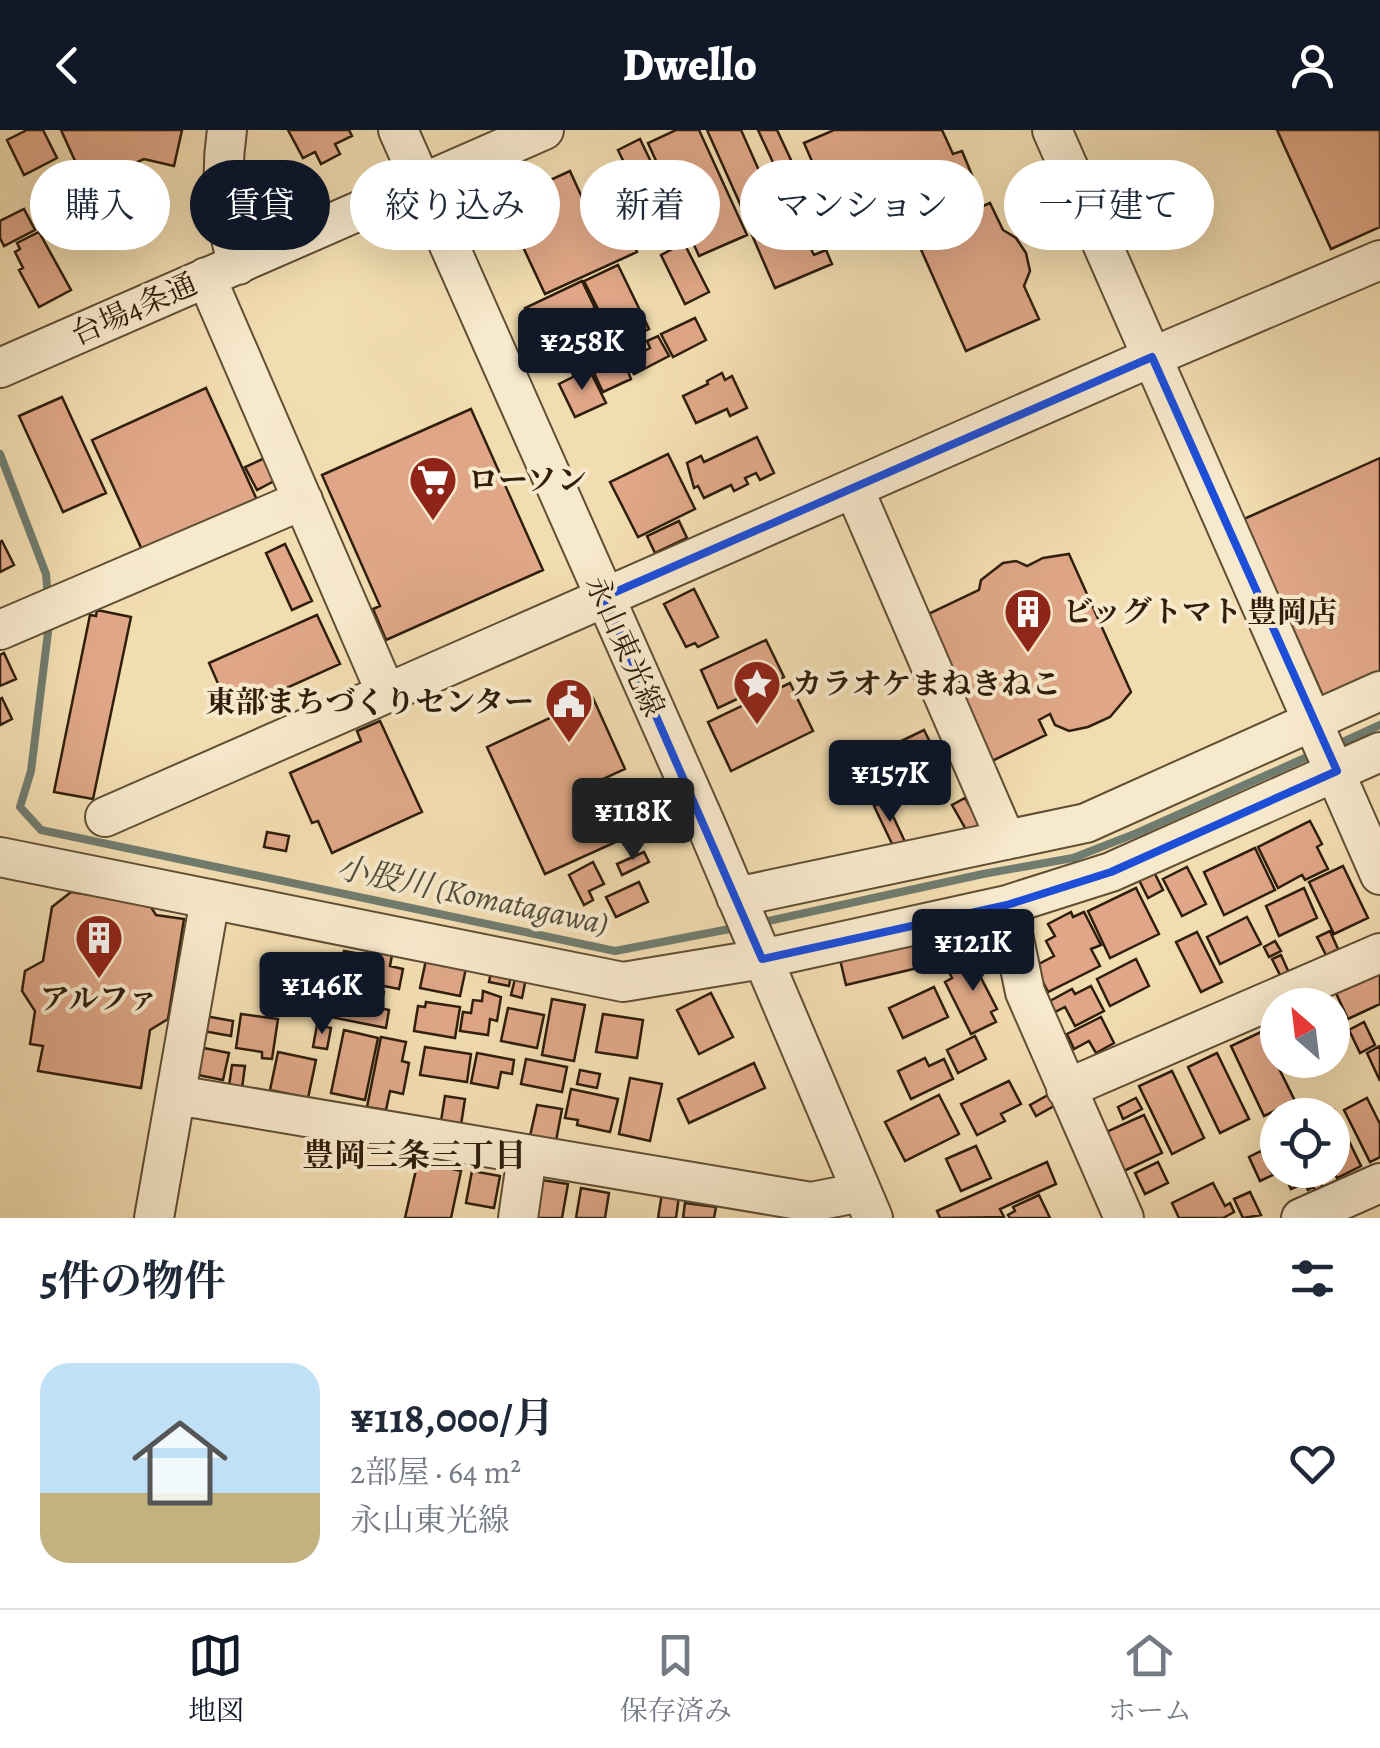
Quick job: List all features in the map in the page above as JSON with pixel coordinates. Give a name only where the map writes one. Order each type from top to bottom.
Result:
[{"type":"street","points":[[227,130],[222,271],[303,500],[386,693]]},
{"type":"street","name":"永山東光線","points":[[398,130],[411,160]]},
{"type":"street","name":"台場4条通","points":[[476,160],[544,130]]},
{"type":"street","points":[[1052,130],[1380,875]]},
{"type":"street","name":"台場4条通","points":[[0,368],[350,215]]},
{"type":"street","name":"永山東光線","points":[[451,250],[868,1205]]},
{"type":"street","points":[[105,817],[1152,356],[1380,260]]},
{"type":"street","points":[[854,490],[1006,840]]},
{"type":"street","points":[[0,630],[303,500]]},
{"type":"street","points":[[0,857],[623,982],[1006,906],[1111,872],[1325,746],[1380,691]]},
{"type":"street","points":[[739,904],[1086,823],[1325,746],[1380,752]]},
{"type":"street","points":[[154,1218],[210,899]]},
{"type":"street","points":[[1006,906],[1025,992],[1124,1218]]},
{"type":"street","points":[[1066,1090],[1380,953]]},
{"type":"street","points":[[176,1095],[811,1202],[868,1205]]},
{"type":"street","points":[[518,1218],[527,1156]]},
{"type":"street","points":[[1301,1218],[1380,1183]]},
{"type":"highlighted area","points":[[1152,357],[1337,771],[1111,872],[1007,905],[762,959],[604,597]]},
{"type":"building","points":[[27,130],[43,130],[57,158],[30,160],[30,172],[24,175],[7,140]]},
{"type":"building","points":[[61,130],[182,130],[174,166],[170,160],[75,160]]},
{"type":"building","points":[[288,130],[349,130],[352,136],[335,144],[340,154],[329,160],[319,160],[315,152],[303,158]]},
{"type":"building","points":[[676,130],[699,130],[713,160],[656,160],[648,143]]},
{"type":"building","points":[[707,130],[741,130],[754,160],[740,160],[740,204]]},
{"type":"building","points":[[758,130],[777,130],[791,160],[772,160]]},
{"type":"building","points":[[834,130],[942,130],[953,154],[962,151],[966,160],[811,160],[804,143]]},
{"type":"building","points":[[1277,130],[1380,130],[1380,227],[1331,249]]},
{"type":"building","points":[[640,139],[650,160],[623,160],[618,150]]},
{"type":"building","points":[[570,171],[580,193],[580,250],[637,252],[545,294],[524,250],[560,250],[560,176]]},
{"type":"building","points":[[720,176],[740,220],[740,238],[720,247]]},
{"type":"building","points":[[990,203],[1004,231],[1004,250],[1026,253],[1030,271],[1024,286],[1039,319],[966,351],[921,250],[984,250],[984,206]]},
{"type":"building","points":[[24,209],[30,233],[4,246],[0,221]]},
{"type":"building","points":[[30,236],[30,250],[49,250],[71,290],[39,307],[19,270],[23,268],[15,252],[20,249],[17,243]]},
{"type":"building","points":[[671,250],[688,250],[709,292],[685,304],[661,255]]},
{"type":"building","points":[[758,250],[812,250],[814,255],[826,250],[832,264],[775,288]]},
{"type":"building","points":[[618,265],[649,329],[616,345],[584,281]]},
{"type":"building","points":[[582,281],[595,308],[538,335],[525,308]]},
{"type":"building","points":[[695,318],[706,340],[673,357],[661,334]]},
{"type":"building","points":[[658,336],[669,356],[634,374],[626,360],[650,348],[647,341]]},
{"type":"building","points":[[585,337],[594,355],[569,367],[560,349]]},
{"type":"building","points":[[602,339],[608,350],[597,355],[591,344]]},
{"type":"building","points":[[623,359],[631,379],[603,392],[594,373],[601,370],[599,365]]},
{"type":"building","points":[[589,369],[606,403],[575,417],[559,384]]},
{"type":"building","points":[[722,373],[725,380],[732,376],[747,408],[730,416],[727,409],[696,423],[683,396]]},
{"type":"building","points":[[206,388],[257,500],[143,552],[92,440]]},
{"type":"building","points":[[62,397],[106,493],[63,512],[19,416]]},
{"type":"building","name":"ローソン","points":[[471,409],[543,570],[386,640],[373,609],[380,606],[322,475]]},
{"type":"building","points":[[757,437],[774,473],[760,480],[756,473],[745,478],[748,484],[734,491],[731,485],[704,498],[698,486],[694,488],[687,463],[701,456],[704,462]]},
{"type":"building","points":[[668,454],[695,509],[638,537],[610,482]]},
{"type":"building","points":[[265,458],[276,480],[257,490],[245,467]]},
{"type":"building","points":[[1380,458],[1380,671],[1323,696],[1244,519]]},
{"type":"building","points":[[679,521],[687,538],[655,553],[647,536]]},
{"type":"building","points":[[0,542],[14,565],[0,572]]},
{"type":"building","points":[[285,544],[312,601],[292,610],[266,553]]},
{"type":"building","name":"ビッグトマト 豊岡店","points":[[1069,554],[1131,692],[1110,717],[1088,727],[1069,731],[1055,725],[1050,714],[1039,720],[1046,735],[992,761],[924,616],[979,590],[981,580],[1003,563],[1016,561],[1027,566],[1043,558]]},
{"type":"building","points":[[694,589],[718,637],[698,647],[695,643],[686,647],[664,604]]},
{"type":"building","points":[[97,610],[131,617],[93,799],[54,792],[90,615],[96,616]]},
{"type":"building","points":[[317,615],[340,664],[231,713],[209,663]]},
{"type":"building","points":[[766,640],[784,677],[718,708],[701,670]]},
{"type":"building","points":[[4,653],[16,679],[0,686],[0,655]]},
{"type":"building","points":[[790,683],[813,731],[731,771],[708,722]]},
{"type":"building","points":[[593,698],[625,769],[590,785],[616,842],[545,874],[487,747]]},
{"type":"building","points":[[0,699],[12,719],[0,725]]},
{"type":"building","points":[[380,721],[422,812],[332,853],[318,821],[312,823],[290,773],[361,741],[357,731]]},
{"type":"building","points":[[924,730],[943,768],[885,796],[866,758]]},
{"type":"building","points":[[965,798],[981,826],[968,833],[952,805]]},
{"type":"building","points":[[886,801],[906,844],[895,850],[874,806]]},
{"type":"building","points":[[1310,821],[1322,844],[1317,847],[1328,869],[1305,880],[1302,875],[1278,888],[1258,847]]},
{"type":"building","points":[[267,832],[289,836],[286,851],[264,847]]},
{"type":"building","points":[[1255,848],[1275,890],[1224,915],[1204,872]]},
{"type":"building","points":[[644,852],[649,862],[622,875],[617,864]]},
{"type":"building","points":[[593,862],[604,884],[589,891],[593,900],[584,905],[569,875]]},
{"type":"building","points":[[1151,866],[1163,890],[1148,898],[1136,874]]},
{"type":"building","points":[[1343,866],[1368,918],[1334,934],[1309,882]]},
{"type":"building","points":[[1187,867],[1206,904],[1182,916],[1163,879]]},
{"type":"building","points":[[639,882],[648,902],[616,917],[606,897]]},
{"type":"building","points":[[1136,888],[1159,934],[1110,958],[1088,911]]},
{"type":"building","points":[[1304,888],[1317,918],[1279,936],[1266,906]]},
{"type":"building","name":"アルファ","points":[[71,892],[149,904],[156,915],[184,919],[168,1019],[150,1030],[141,1088],[38,1071],[43,1046],[30,1044],[35,1011],[22,991],[25,971],[43,961],[52,907]]},
{"type":"building","points":[[1071,912],[1073,917],[1084,912],[1101,945],[1091,949],[1100,966],[1048,992],[1035,966],[1054,956],[1046,941],[1055,936],[1048,924]]},
{"type":"building","points":[[1247,917],[1261,944],[1220,964],[1207,937]]},
{"type":"building","points":[[961,926],[966,951],[931,965],[924,933]]},
{"type":"building","points":[[1330,931],[1338,949],[1326,955],[1317,937]]},
{"type":"building","points":[[1197,932],[1222,982],[1201,992],[1176,942]]},
{"type":"building","points":[[919,936],[926,966],[846,985],[839,955]]},
{"type":"building","points":[[1275,941],[1281,951],[1269,957],[1264,947]]},
{"type":"building","points":[[367,950],[392,955],[390,966],[403,969],[399,989],[339,977],[344,951],[366,955]]},
{"type":"building","points":[[987,953],[993,965],[978,972],[997,1009],[991,1012],[996,1022],[971,1034],[945,982],[952,978],[949,972]]},
{"type":"building","points":[[1281,955],[1289,973],[1281,977],[1272,959]]},
{"type":"building","points":[[1136,959],[1149,986],[1110,1006],[1097,979]]},
{"type":"building","points":[[426,960],[466,968],[460,996],[420,988]]},
{"type":"building","points":[[1380,969],[1380,1004],[1350,1018],[1350,988],[1341,988]]},
{"type":"building","points":[[491,972],[511,975],[509,986],[489,982]]},
{"type":"building","points":[[516,975],[526,978],[522,998],[511,995]]},
{"type":"building","points":[[338,983],[384,992],[380,1008],[389,1010],[386,1028],[331,1017]]},
{"type":"building","points":[[1091,986],[1104,1011],[1075,1026],[1065,1007],[1055,1012],[1050,1001],[1072,989],[1075,994]]},
{"type":"building","points":[[934,987],[948,1017],[903,1038],[889,1008]]},
{"type":"building","points":[[483,991],[501,997],[497,1021],[490,1019],[488,1035],[460,1031],[463,1012],[471,1013],[473,1000],[482,1001]]},
{"type":"building","points":[[711,993],[733,1037],[699,1054],[677,1010]]},
{"type":"building","points":[[552,999],[585,1005],[574,1061],[542,1055]]},
{"type":"building","points":[[426,1002],[460,1007],[455,1038],[414,1031],[418,1006],[425,1007]]},
{"type":"building","points":[[508,1008],[544,1015],[537,1048],[501,1041]]},
{"type":"building","points":[[241,1014],[278,1019],[272,1059],[262,1058],[262,1052],[236,1048]]},
{"type":"building","points":[[603,1014],[643,1020],[637,1058],[596,1052]]},
{"type":"building","points":[[205,1016],[233,1021],[231,1036],[203,1031]]},
{"type":"building","points":[[1101,1017],[1114,1043],[1096,1053],[1089,1041],[1074,1049],[1067,1034]]},
{"type":"building","points":[[1364,1022],[1375,1045],[1360,1053],[1350,1029]]},
{"type":"building","points":[[317,1025],[331,1028],[327,1049],[313,1047]]},
{"type":"building","points":[[344,1030],[378,1038],[365,1100],[331,1093]]},
{"type":"building","points":[[1260,1032],[1260,1078],[1284,1078],[1294,1098],[1260,1098],[1260,1108],[1231,1046]]},
{"type":"building","points":[[975,1036],[986,1059],[958,1073],[947,1050]]},
{"type":"building","points":[[381,1037],[406,1042],[402,1061],[409,1063],[403,1094],[390,1091],[386,1110],[367,1107]]},
{"type":"building","points":[[1380,1046],[1380,1081],[1367,1053]]},
{"type":"building","points":[[199,1047],[229,1053],[223,1080],[193,1074]]},
{"type":"building","points":[[425,1047],[471,1054],[467,1082],[420,1075]]},
{"type":"building","points":[[278,1052],[316,1060],[308,1098],[270,1090]]},
{"type":"building","points":[[477,1053],[514,1060],[512,1074],[501,1072],[498,1088],[471,1083]]},
{"type":"building","points":[[1217,1053],[1249,1119],[1220,1133],[1188,1067]]},
{"type":"building","points":[[925,1058],[929,1066],[944,1059],[953,1079],[911,1099],[898,1071]]},
{"type":"building","points":[[526,1059],[567,1067],[562,1092],[521,1084]]},
{"type":"building","points":[[754,1063],[765,1088],[689,1123],[678,1099]]},
{"type":"building","points":[[232,1065],[245,1066],[242,1088],[229,1086]]},
{"type":"building","points":[[580,1070],[600,1074],[597,1088],[577,1084]]},
{"type":"building","points":[[1172,1071],[1204,1138],[1172,1154],[1139,1086]]},
{"type":"building","points":[[630,1078],[662,1084],[650,1141],[619,1134]]},
{"type":"building","points":[[1009,1081],[1021,1104],[1001,1114],[1005,1121],[977,1135],[961,1104]]},
{"type":"building","points":[[571,1089],[618,1099],[610,1132],[577,1125],[578,1120],[565,1118]]},
{"type":"building","points":[[939,1095],[959,1134],[905,1161],[885,1122]]},
{"type":"building","points":[[1048,1095],[1054,1106],[1036,1116],[1030,1105]]},
{"type":"building","points":[[445,1096],[465,1099],[461,1125],[441,1121]]},
{"type":"building","points":[[1136,1098],[1142,1109],[1123,1119],[1118,1107]]},
{"type":"building","points":[[1367,1098],[1380,1124],[1380,1157],[1370,1162],[1350,1122],[1350,1107]]},
{"type":"building","points":[[537,1105],[562,1109],[556,1141],[530,1136]]},
{"type":"building","points":[[1144,1115],[1162,1153],[1124,1171],[1106,1132]]},
{"type":"building","points":[[1350,1143],[1361,1166],[1350,1172]]},
{"type":"building","points":[[976,1146],[991,1178],[961,1191],[946,1159]]},
{"type":"building","points":[[1260,1152],[1260,1181],[1249,1157]]},
{"type":"building","points":[[418,1161],[461,1171],[451,1218],[405,1218]]},
{"type":"building","points":[[1047,1162],[1056,1184],[1000,1209],[1004,1217],[940,1218],[937,1211]]},
{"type":"building","points":[[1158,1162],[1168,1183],[1145,1194],[1135,1173]]},
{"type":"building","points":[[472,1171],[500,1176],[494,1208],[466,1203]]},
{"type":"building","points":[[542,1180],[568,1184],[562,1218],[536,1218]]},
{"type":"building","points":[[1213,1183],[1225,1206],[1230,1203],[1234,1212],[1223,1218],[1179,1218],[1172,1203]]},
{"type":"building","points":[[581,1188],[609,1193],[605,1218],[576,1218]]},
{"type":"building","points":[[1250,1192],[1261,1215],[1243,1218],[1234,1199]]},
{"type":"building","points":[[662,1193],[679,1196],[676,1218],[658,1218]]},
{"type":"building","points":[[1039,1195],[1050,1218],[1010,1218],[1013,1207]]},
{"type":"building","points":[[685,1203],[716,1207],[714,1218],[683,1218]]},
{"type":"waterway","name":"小股川 (Komatagawa)","points":[[0,454],[46,574],[48,600]]},
{"type":"waterway","name":"小股川 (Komatagawa)","points":[[49,624],[31,771],[20,807],[41,830],[615,951],[740,927]]},
{"type":"waterway","name":"小股川 (Komatagawa)","points":[[1334,746],[1380,725]]},
{"type":"waterway","name":"小股川 (Komatagawa)","points":[[759,923],[1073,858],[1316,753]]},
{"type":"place","name":"ローソン","points":[[433,522]]},
{"type":"place","name":"ビッグトマト 豊岡店","points":[[1028,654]]},
{"type":"place","name":"カラオケまねきねこ","points":[[757,726]]},
{"type":"place","name":"東部まちづくりセンター","points":[[569,744]]},
{"type":"place","name":"アルファ","points":[[99,980]]},
{"type":"district","name":"豊岡三条三丁目","points":[[414,1155]]}]
